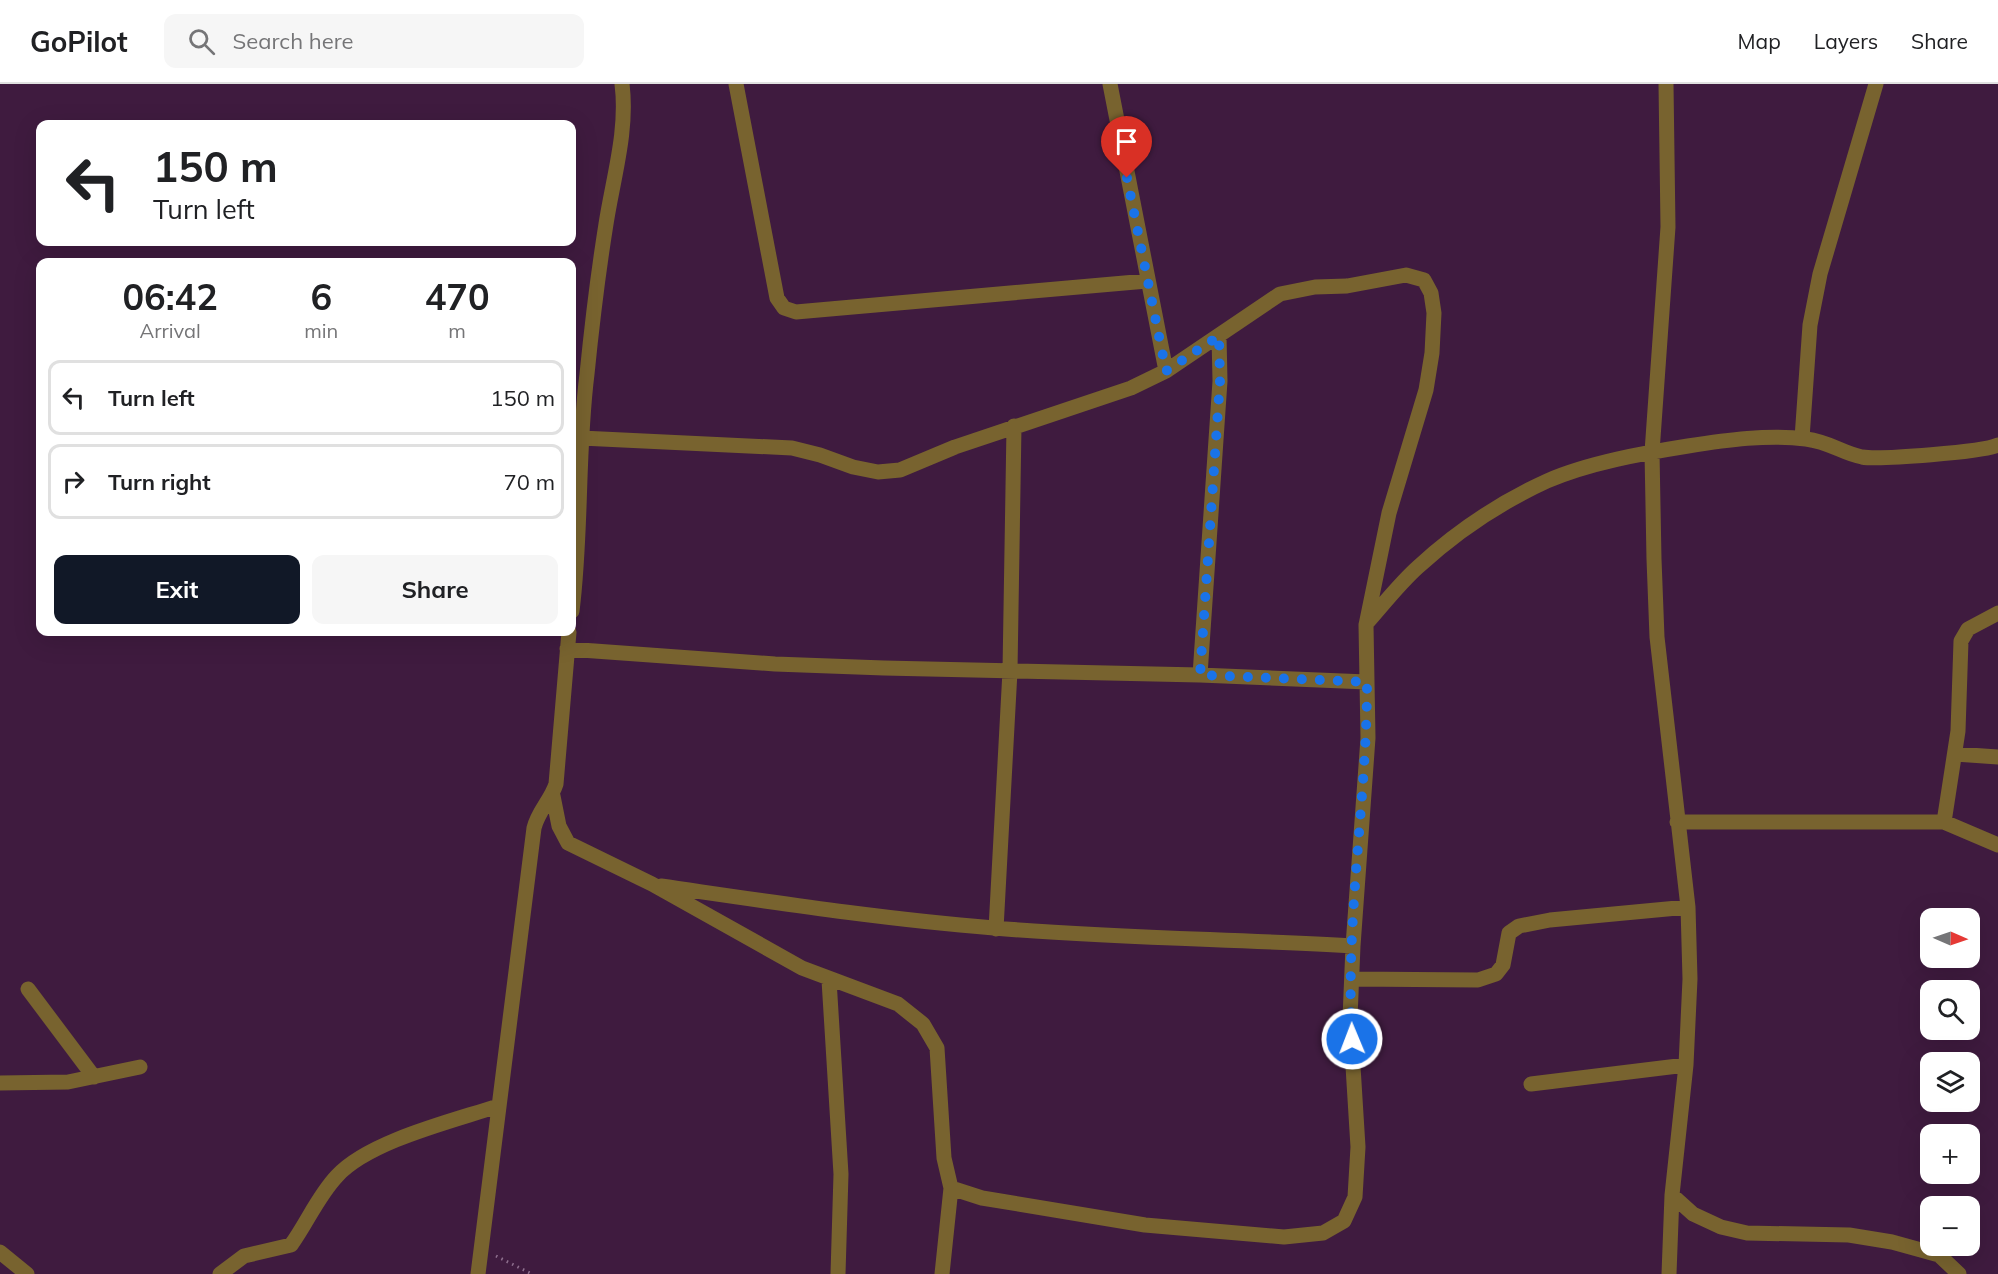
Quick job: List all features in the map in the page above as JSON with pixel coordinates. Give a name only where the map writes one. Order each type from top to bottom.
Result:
[{"type":"street","points":[[576,567],[581,513],[581,438],[606,223],[624,113],[622,84]]},
{"type":"street","points":[[736,84],[777,298],[784,308],[796,312],[1147,281]]},
{"type":"street","points":[[1110,84],[1166,371]]},
{"type":"street","points":[[1666,84],[1668,227],[1652,452],[1657,637],[1688,907],[1690,979],[1686,1065],[1672,1195],[1670,1274]]},
{"type":"street","points":[[1802,438],[1810,325],[1820,274],[1876,84]]},
{"type":"street","points":[[581,438],[792,448],[878,472],[900,471],[955,447],[1014,426],[1086,405],[1131,388],[1166,371],[1280,294],[1315,287],[1347,286],[1406,275],[1424,280],[1431,293],[1432,353],[1426,390],[1389,513],[1366,625],[1368,738],[1350,1018],[1358,1147],[1355,1197],[1344,1221],[1323,1233],[1284,1236],[1145,1225],[982,1198],[951,1188]]},
{"type":"street","points":[[1200,675],[1220,381],[1219,336]]},
{"type":"street","points":[[996,929],[1010,671],[1014,426]]},
{"type":"street","points":[[1366,625],[1418,567],[1503,504],[1549,480],[1652,452],[1724,441],[1802,438],[1826,441],[1862,457],[1966,452],[1998,445]]},
{"type":"street","points":[[1944,822],[1955,754],[1961,641],[1968,629],[1998,613]]},
{"type":"street","points":[[569,636],[558,770],[553,796],[559,826],[568,843],[652,884],[802,968],[898,1004],[923,1024],[937,1048],[944,1158],[951,1188],[942,1274]]},
{"type":"street","points":[[567,649],[775,664],[1200,675],[1367,682]]},
{"type":"street","points":[[1955,754],[1998,757]]},
{"type":"street","points":[[478,1274],[534,828],[537,815],[553,796]]},
{"type":"street","points":[[1677,822],[1944,822],[1998,845]]},
{"type":"street","points":[[652,884],[852,915],[996,929],[1099,936],[1353,946]]},
{"type":"street","points":[[1352,979],[1478,980],[1496,974],[1503,965],[1509,933],[1519,926],[1550,920],[1688,907]]},
{"type":"street","points":[[830,980],[841,1174],[838,1274]]},
{"type":"street","points":[[28,989],[94,1077]]},
{"type":"street","points":[[1531,1084],[1686,1065]]},
{"type":"street","points":[[0,1083],[29,1084],[94,1077],[140,1066]]},
{"type":"street","points":[[220,1274],[244,1256],[291,1245],[338,1174],[374,1149],[498,1106]]},
{"type":"street","points":[[1672,1195],[1693,1214],[1721,1227],[1747,1233],[1849,1235],[1892,1242],[1939,1255],[1959,1274]]},
{"type":"street","points":[[0,1252],[27,1274]]},
{"type":"path","points":[[481,1249],[532,1274]]},
{"type":"route","points":[[1127,178],[1134,222],[1166,371],[1219,336],[1220,381],[1200,675],[1367,682],[1368,738],[1362,793],[1353,946],[1350,1018],[1352,1039]]}]
